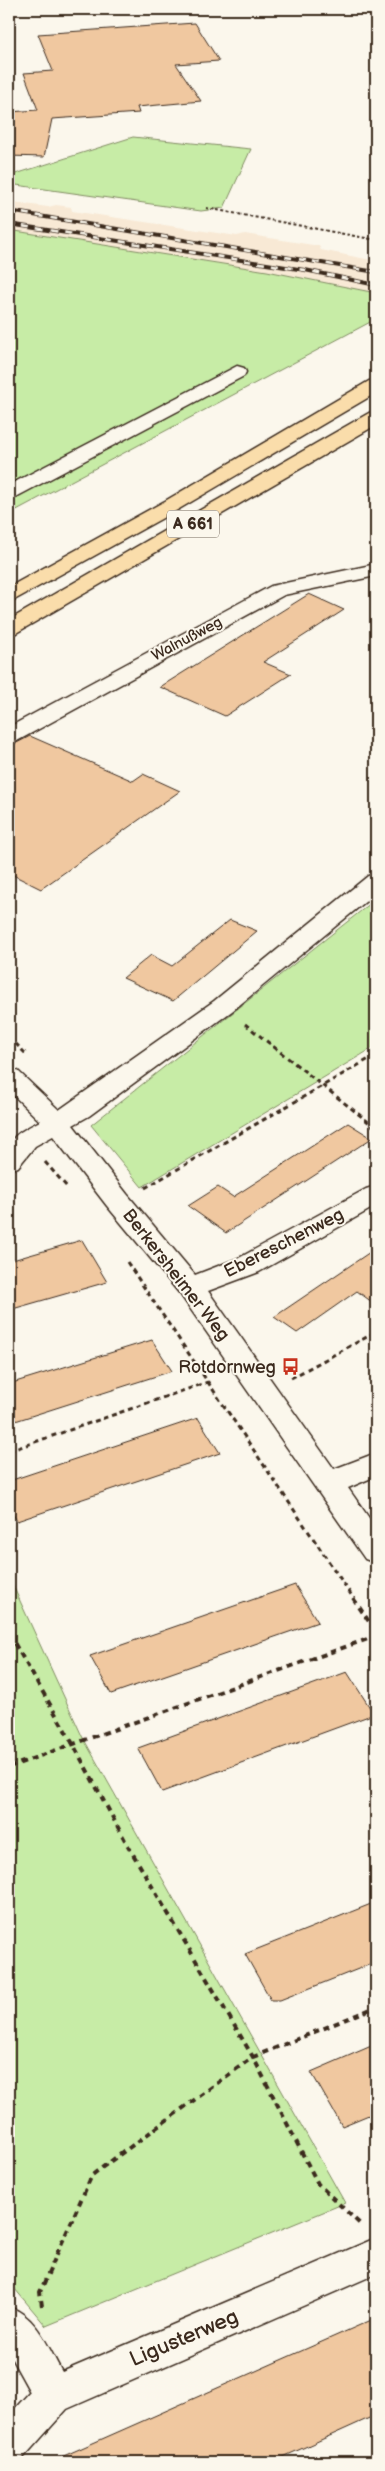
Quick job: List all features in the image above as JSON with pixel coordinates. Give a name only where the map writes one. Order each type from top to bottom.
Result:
[{"type":"highway","name":"A 661","points":[[9,595],[197,491],[376,385]]},
{"type":"highway","name":"A 661","points":[[9,629],[376,417]]},
{"type":"street","points":[[9,493],[237,372]]},
{"type":"street","name":"Walnußweg","points":[[9,736],[278,590],[376,570]]},
{"type":"street","points":[[9,1161],[26,1140],[58,1124],[223,1006],[376,881]]},
{"type":"street","name":"Berkersheimer Weg","points":[[9,1077],[58,1124],[116,1200],[190,1287],[330,1483],[376,1551]]},
{"type":"street","name":"Ebereschenweg","points":[[190,1287],[249,1265],[376,1195]]},
{"type":"street","points":[[330,1483],[376,1464]]},
{"type":"street","name":"Ligusterweg","points":[[9,2444],[53,2395],[370,2242]]},
{"type":"street","points":[[26,2317],[21,2338],[53,2395]]},
{"type":"path","points":[[206,208],[376,241]]},
{"type":"path","points":[[223,1006],[376,1128]]},
{"type":"path","points":[[116,1200],[140,1191],[376,1055]]},
{"type":"path","points":[[26,1140],[70,1191]]},
{"type":"path","points":[[9,1767],[376,1634],[124,1257]]},
{"type":"path","points":[[289,1379],[376,1332]]},
{"type":"path","points":[[9,1452],[208,1382]]},
{"type":"path","points":[[9,1634],[74,1744],[127,1844],[253,2057],[318,2184],[370,2242]]},
{"type":"path","points":[[26,2317],[40,2292],[92,2175],[253,2057],[376,2007]]},
{"type":"shaded area","points":[[9,202],[48,207],[56,205],[71,207],[72,211],[237,236],[245,234],[319,246],[321,250],[376,261],[376,293],[267,271],[9,230]]},
{"type":"green space","points":[[133,137],[251,149],[224,208],[201,211],[9,184],[9,176]]},
{"type":"green space","points":[[9,230],[267,271],[376,293],[376,319],[9,514]]},
{"type":"green space","points":[[376,899],[376,1046],[142,1187],[91,1125]]},
{"type":"green space","points":[[9,1577],[82,1736],[345,2203],[46,2326],[9,2282]]},
{"type":"building","points":[[195,23],[219,61],[176,64],[201,101],[137,107],[139,113],[52,119],[44,157],[9,156],[9,112],[38,110],[24,73],[53,71],[38,34]]},
{"type":"building","points":[[309,594],[344,610],[263,662],[291,674],[225,716],[160,687]]},
{"type":"building","points":[[30,736],[133,781],[143,774],[180,791],[41,889],[9,873],[9,747]]},
{"type":"building","points":[[230,920],[257,931],[173,1001],[123,978],[151,955],[172,966]]},
{"type":"building","points":[[348,1123],[372,1138],[226,1233],[188,1206],[218,1187],[233,1197]]},
{"type":"building","points":[[82,1240],[107,1282],[9,1310],[9,1261]]},
{"type":"building","points":[[376,1248],[376,1305],[357,1291],[297,1333],[274,1317]]},
{"type":"building","points":[[152,1340],[172,1371],[9,1423],[9,1384]]},
{"type":"building","points":[[198,1418],[220,1453],[17,1521],[9,1507],[9,1481]]},
{"type":"building","points":[[295,1585],[318,1622],[111,1694],[90,1656]]},
{"type":"building","points":[[347,1672],[374,1714],[162,1792],[138,1748]]},
{"type":"building","points":[[376,1902],[376,1962],[280,2000],[271,2000],[245,1954]]},
{"type":"building","points":[[376,2044],[376,2112],[342,2126],[311,2072]]},
{"type":"building","points":[[376,2318],[376,2415],[272,2462],[50,2462]]},
{"type":"railway","points":[[9,211],[376,272]]},
{"type":"railway","points":[[9,224],[305,270],[376,285]]},
{"type":"place","name":"Rotdornweg","points":[[290,1367]]}]
